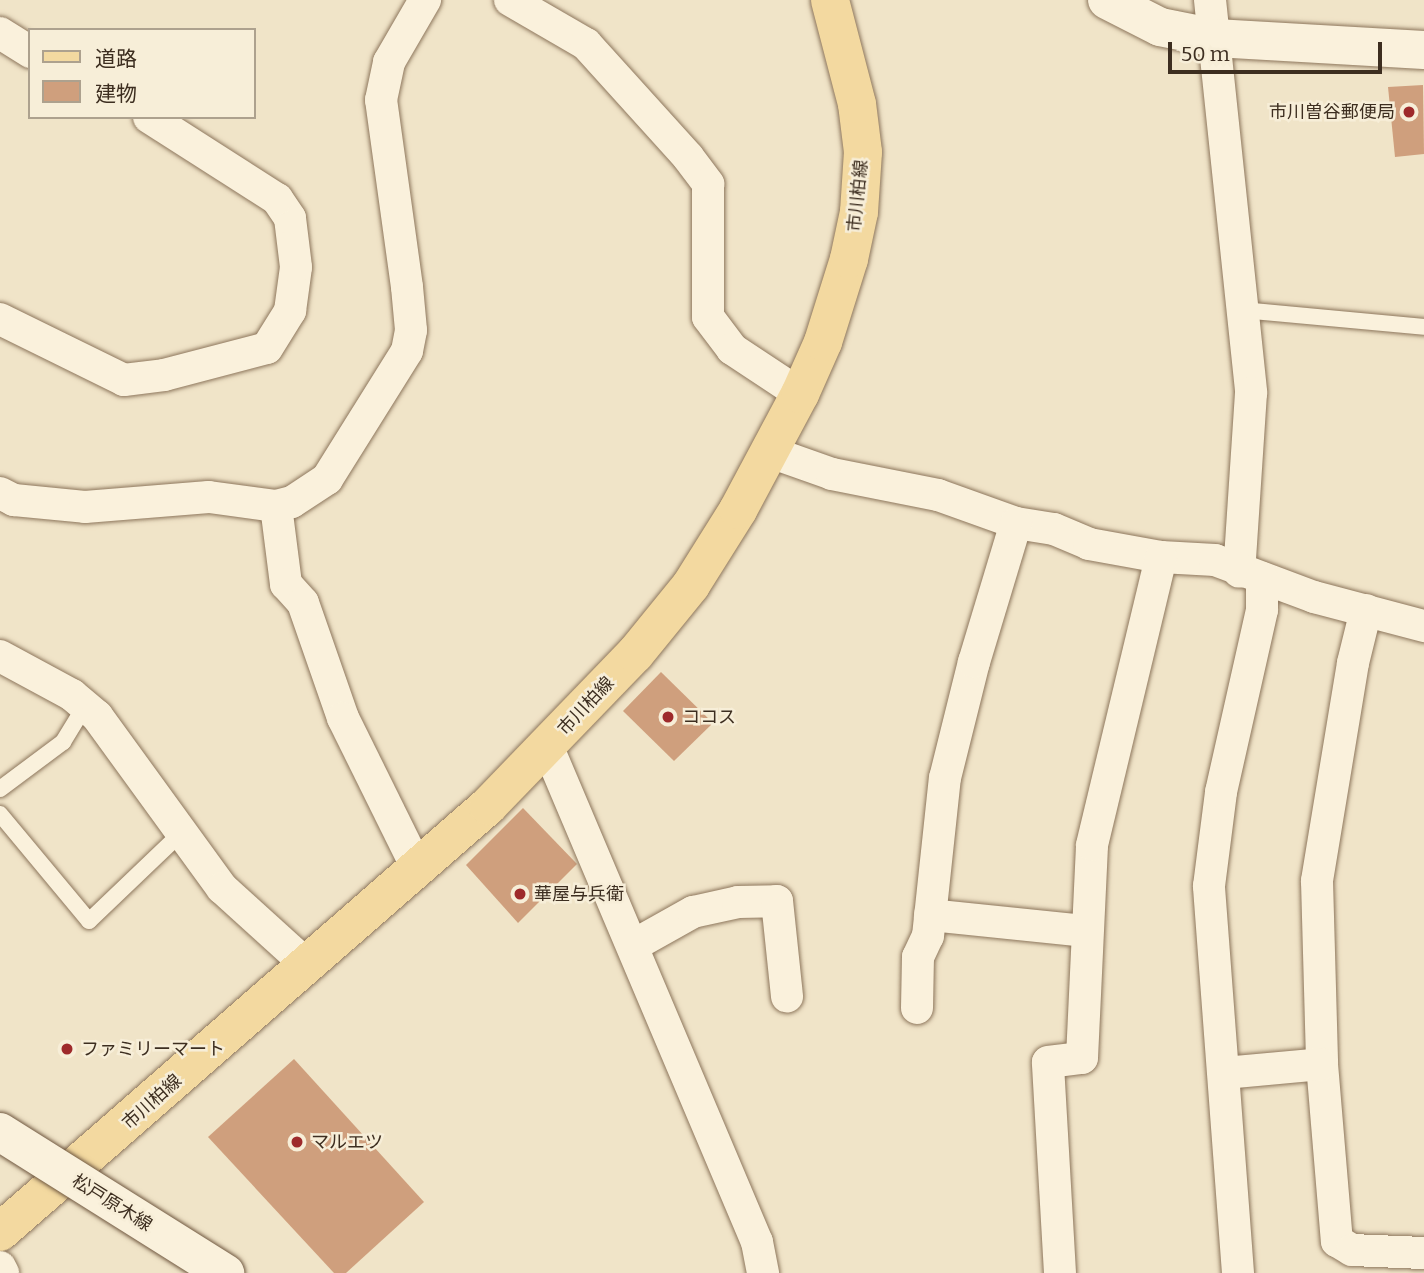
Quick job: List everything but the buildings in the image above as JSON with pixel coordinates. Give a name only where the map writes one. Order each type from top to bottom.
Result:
[{"type":"main road","name":"市川柏線","points":[[0,1232],[417,868],[548,748],[691,585],[800,394],[837,302],[862,186],[857,104],[830,0]]},
{"type":"main road","points":[[1107,0],[1160,27],[1215,38],[1424,50]]},
{"type":"main road","name":"松戸原木線","points":[[0,1132],[225,1273]]},
{"type":"street","points":[[0,493],[14,500],[85,507],[209,497],[276,506],[292,502],[327,479],[407,351],[411,330],[407,287],[381,100],[389,62],[425,0]]},
{"type":"street","points":[[510,0],[586,44],[695,166],[708,184],[708,317],[732,349],[800,394]]},
{"type":"street","points":[[1210,0],[1251,393],[1251,575],[1262,610],[1221,792],[1209,886],[1238,1273]]},
{"type":"street","points":[[0,33],[28,51]]},
{"type":"street","points":[[0,319],[124,380],[164,375],[267,348],[290,311],[296,267],[290,218],[277,199],[152,119]]},
{"type":"street","points":[[769,452],[832,474],[938,495],[1016,523],[1054,529],[1089,544],[1161,557],[1215,560],[1251,575],[1424,626]]},
{"type":"street","points":[[276,506],[286,584],[303,603],[343,718],[417,868]]},
{"type":"street","points":[[917,1008],[918,957],[928,936],[945,778],[1016,523]]},
{"type":"street","points":[[1060,1273],[1048,1062],[1082,1058],[1085,931],[1092,845],[1161,557]]},
{"type":"street","points":[[1366,610],[1353,663],[1317,881],[1322,1064],[1337,1241],[1352,1250],[1424,1253]]},
{"type":"street","points":[[0,656],[85,706],[128,757],[222,888],[307,965]]},
{"type":"street","points":[[548,748],[634,945],[757,1242],[763,1273]]},
{"type":"street","points":[[634,945],[693,912],[738,902],[778,901],[788,996]]},
{"type":"street","points":[[930,915],[1085,931]]},
{"type":"street","points":[[1224,1073],[1322,1064]]},
{"type":"street","points":[[0,1268],[3,1273]]},
{"type":"lane","points":[[1242,310],[1424,327]]},
{"type":"lane","points":[[0,789],[63,742],[85,706]]},
{"type":"lane","points":[[0,814],[89,921],[181,833]]},
{"type":"place","name":"市川曽谷郵便局","points":[[1409,112]]},
{"type":"place","name":"ココス","points":[[668,717]]},
{"type":"place","name":"華屋与兵衛","points":[[520,894]]},
{"type":"place","name":"ファミリーマート","points":[[67,1049]]},
{"type":"place","name":"マルエツ","points":[[297,1142]]}]
